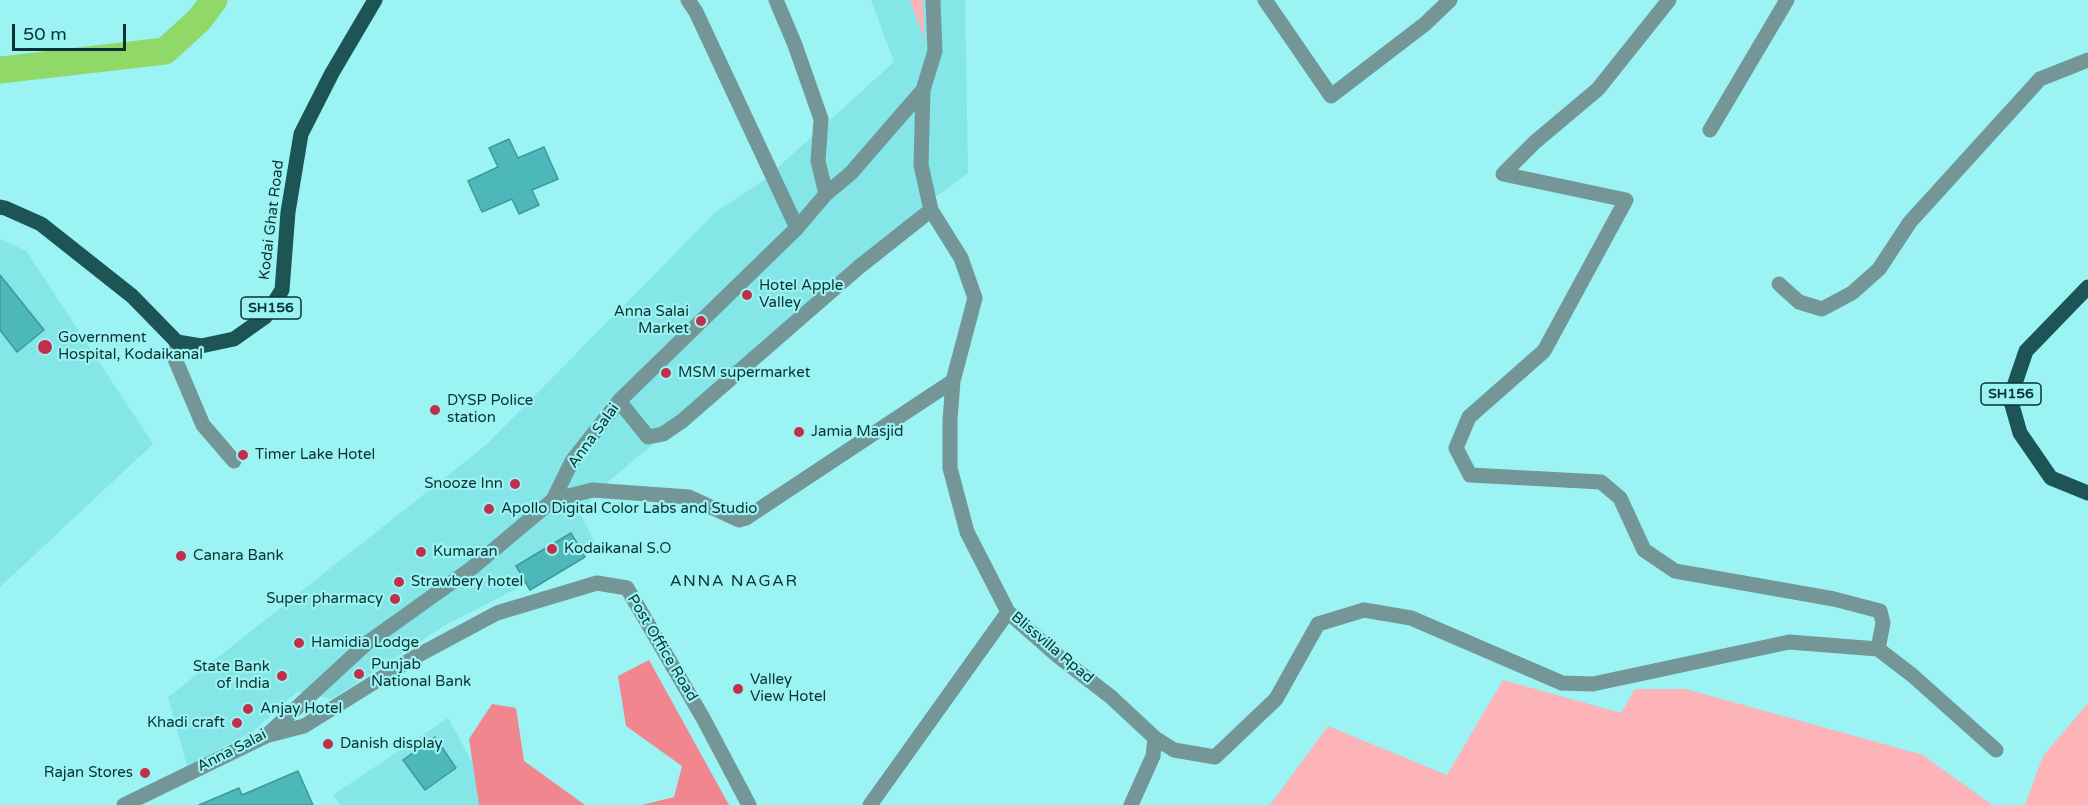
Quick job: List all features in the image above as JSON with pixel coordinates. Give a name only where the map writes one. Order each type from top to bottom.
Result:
[{"type":"main road","name":"Kodai Ghat Road","points":[[177,342],[201,346],[234,339],[265,317],[282,290],[288,212],[301,134],[332,73],[375,0]]},
{"type":"main road","points":[[0,207],[42,224],[132,296],[177,342]]},
{"type":"main road","name":"SH156","points":[[2088,287],[2026,351],[2010,398],[2020,433],[2051,478],[2088,493]]},
{"type":"street","points":[[688,0],[696,12],[796,228]]},
{"type":"street","points":[[776,0],[795,45],[821,119],[818,161],[825,194]]},
{"type":"street","name":"Anna Salai","points":[[124,805],[266,736],[367,643],[472,568],[553,500],[572,461],[619,401],[796,228],[825,194],[851,173],[923,90],[935,51],[933,0]]},
{"type":"street","points":[[1265,0],[1331,96],[1425,24],[1450,0]]},
{"type":"street","points":[[1669,0],[1598,89],[1534,142],[1503,174],[1626,200],[1544,351],[1468,417],[1456,448],[1470,475],[1601,482],[1620,498],[1644,550],[1675,571],[1834,599],[1880,611],[1883,623],[1878,649],[1912,675],[1996,750]]},
{"type":"street","points":[[1710,130],[1787,0]]},
{"type":"street","points":[[1779,284],[1799,302],[1822,309],[1852,293],[1878,269],[1910,222],[2040,79],[2088,60]]},
{"type":"street","name":"Blissvilla Rpad","points":[[923,90],[921,165],[931,210],[962,258],[975,298],[953,381],[950,420],[950,468],[967,532],[1008,612],[1058,656],[1112,697],[1155,738],[1174,750],[1215,757],[1276,699],[1318,624],[1364,610],[1411,618],[1562,683],[1593,684],[1789,642],[1878,649]]},
{"type":"street","points":[[619,401],[648,437],[663,434],[690,414],[859,267],[931,210]]},
{"type":"street","points":[[177,342],[175,359],[203,425],[234,461]]},
{"type":"street","points":[[553,500],[592,490],[689,497],[739,520],[746,518],[953,381]]},
{"type":"street","name":"Post Office Road","points":[[266,736],[304,726],[415,657],[497,614],[597,583],[627,588],[703,718],[750,805]]},
{"type":"street","points":[[870,805],[1008,612]]},
{"type":"street","points":[[1131,805],[1153,756],[1155,738]]},
{"type":"shaded area","name":"Anna Salai Market","points":[[871,0],[965,0],[968,173],[918,210],[671,429],[610,480],[580,513],[597,547],[444,626],[332,699],[297,692],[254,731],[187,766],[168,697],[486,445],[716,212],[763,181],[894,62]]},
{"type":"shaded area","points":[[910,0],[923,0],[924,38]]},
{"type":"shaded area","name":"Government Hospital, Kodaikanal","points":[[0,239],[26,251],[153,444],[0,587]]},
{"type":"shaded area","points":[[649,660],[729,805],[642,805],[674,797],[682,766],[626,726],[618,676]]},
{"type":"shaded area","points":[[1503,680],[1621,713],[1635,689],[1686,689],[1923,755],[1992,805],[1270,805],[1328,726],[1447,775]]},
{"type":"shaded area","points":[[2088,703],[2088,805],[2025,805],[2043,756]]},
{"type":"shaded area","points":[[492,704],[516,708],[524,761],[585,805],[479,805],[469,739]]},
{"type":"shaded area","points":[[448,718],[491,797],[481,805],[340,805],[333,795]]},
{"type":"building","points":[[509,139],[518,158],[544,147],[558,179],[532,190],[539,205],[519,214],[512,199],[482,212],[468,181],[498,167],[489,148]]},
{"type":"building","points":[[0,275],[44,330],[17,352],[0,330]]},
{"type":"building","points":[[571,533],[585,557],[530,590],[516,566]]},
{"type":"building","points":[[435,737],[456,768],[425,790],[403,760]]},
{"type":"building","points":[[298,771],[313,805],[199,805],[239,788],[242,795]]},
{"type":"waterway","points":[[0,70],[165,51],[199,20],[214,0]]},
{"type":"place","name":"Hotel Apple Valley","points":[[747,295]]},
{"type":"place","name":"Anna Salai Market","points":[[701,321]]},
{"type":"place","name":"Government Hospital, Kodaikanal","points":[[45,347]]},
{"type":"place","name":"MSM supermarket","points":[[666,373]]},
{"type":"place","name":"DYSP Police station","points":[[435,410]]},
{"type":"place","name":"Jamia Masjid","points":[[799,432]]},
{"type":"place","name":"Timer Lake Hotel","points":[[243,455]]},
{"type":"place","name":"Snooze Inn","points":[[515,484]]},
{"type":"place","name":"Apollo Digital Color Labs and Studio","points":[[489,509]]},
{"type":"place","name":"Kodaikanal S.O","points":[[552,549]]},
{"type":"place","name":"Kumaran","points":[[421,552]]},
{"type":"place","name":"Canara Bank","points":[[181,556]]},
{"type":"place","name":"Strawbery hotel","points":[[399,582]]},
{"type":"place","name":"Super pharmacy","points":[[395,599]]},
{"type":"place","name":"Hamidia Lodge","points":[[299,643]]},
{"type":"place","name":"Punjab National Bank","points":[[359,674]]},
{"type":"place","name":"State Bank of India","points":[[282,676]]},
{"type":"place","name":"Valley View Hotel","points":[[738,689]]},
{"type":"place","name":"Anjay Hotel","points":[[248,709]]},
{"type":"place","name":"Khadi craft","points":[[237,723]]},
{"type":"place","name":"Danish display","points":[[328,744]]},
{"type":"place","name":"Rajan Stores","points":[[145,773]]},
{"type":"district","name":"ANNA NAGAR","points":[[734,582]]}]
